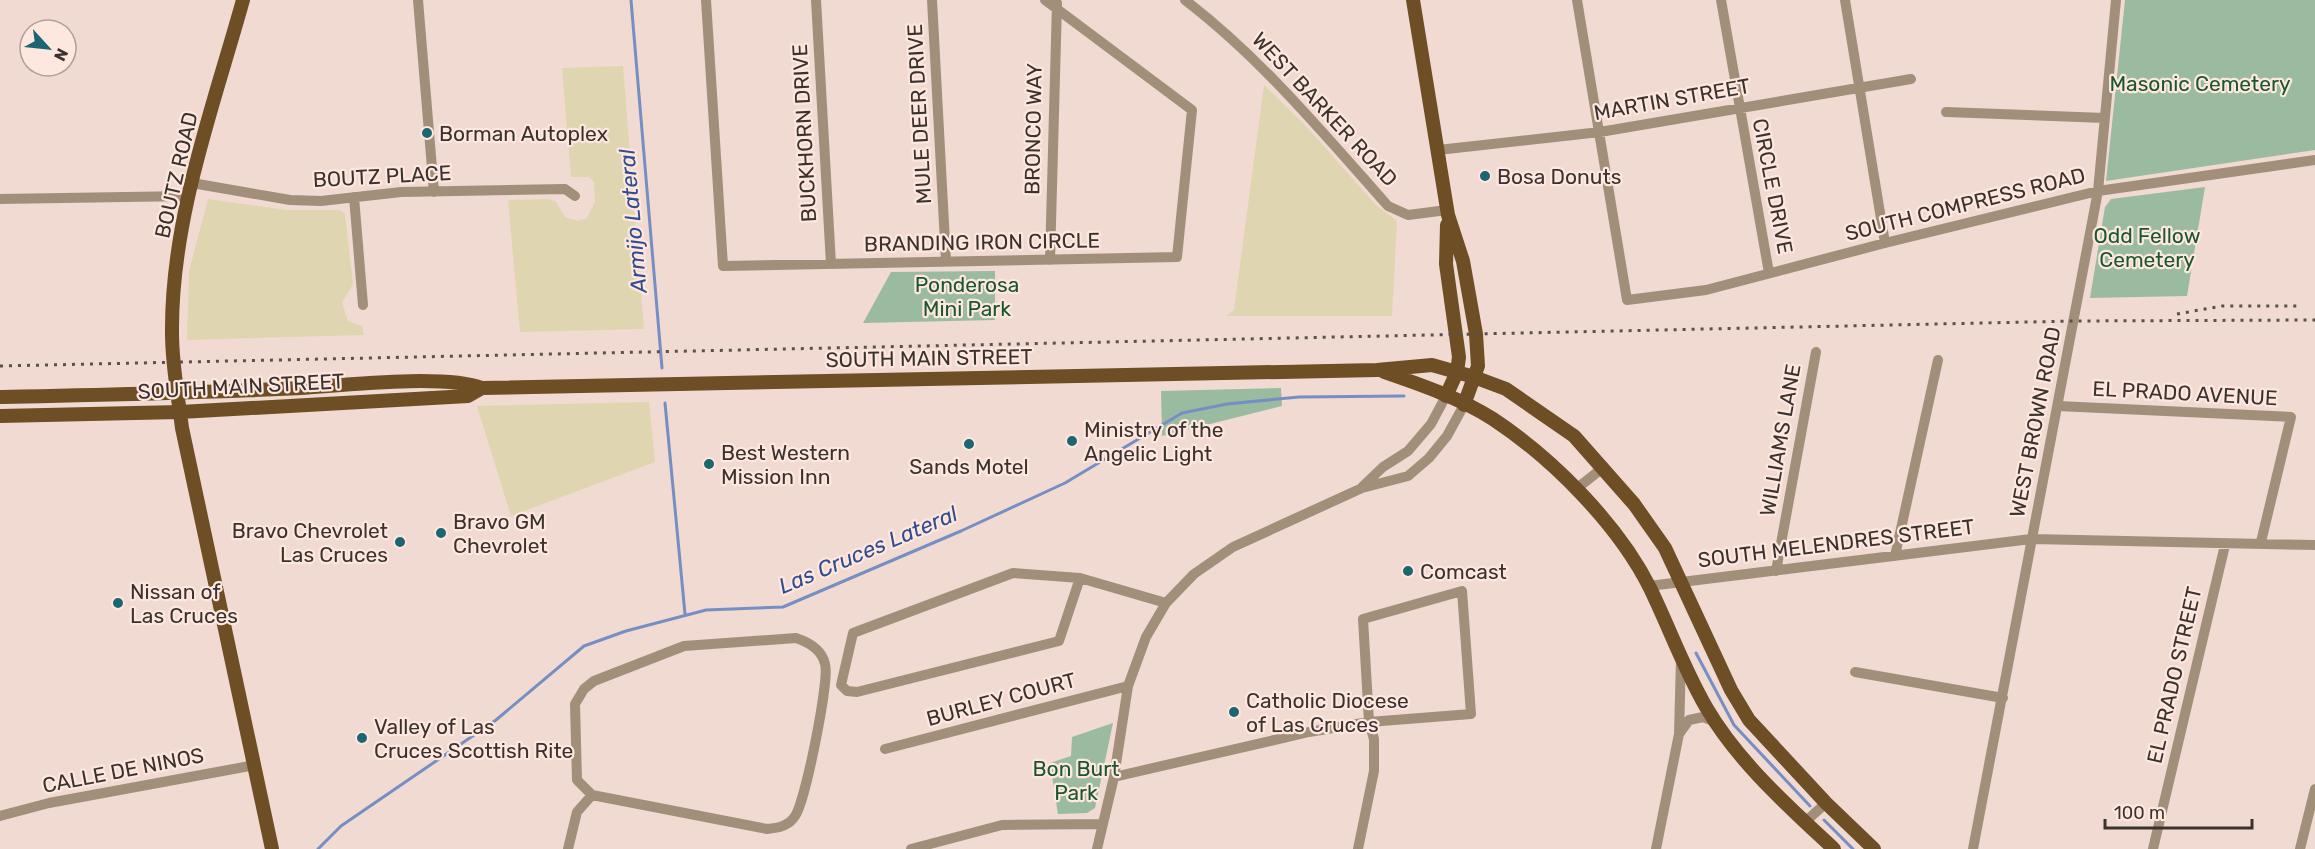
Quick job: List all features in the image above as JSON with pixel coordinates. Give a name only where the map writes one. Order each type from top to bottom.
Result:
[{"type":"main road","name":"BOUTZ ROAD","points":[[243,0],[190,189],[175,279],[174,362],[176,394],[272,849]]},
{"type":"main road","points":[[1413,0],[1447,212],[1446,264],[1457,335],[1457,372],[1446,396]]},
{"type":"main road","points":[[1447,212],[1463,261],[1476,334],[1478,366],[1464,405]]},
{"type":"main road","name":"SOUTH MAIN STREET","points":[[0,397],[176,394],[396,383],[470,383],[482,388],[1377,370],[1432,365],[1506,389],[1541,411],[1574,436],[1604,467],[1665,548],[1731,690],[1749,720],[1826,804],[1874,849]]},
{"type":"main road","name":"SOUTH MAIN STREET","points":[[1377,370],[1421,384],[1491,418],[1550,462],[1606,524],[1649,586],[1681,657],[1716,722],[1751,767],[1834,849]]},
{"type":"main road","name":"SOUTH MAIN STREET","points":[[0,416],[180,412],[468,396],[482,388]]},
{"type":"street","points":[[418,0],[434,192]]},
{"type":"street","name":"BRANDING IRON CIRCLE","points":[[706,0],[723,266],[1177,257],[1192,110],[1057,3],[1045,0]]},
{"type":"street","name":"BUCKHORN DRIVE","points":[[816,0],[831,264]]},
{"type":"street","name":"MULE DEER DRIVE","points":[[932,0],[946,261]]},
{"type":"street","name":"WEST BARKER ROAD","points":[[1185,0],[1238,43],[1277,82],[1388,206],[1408,215],[1447,212]]},
{"type":"street","points":[[1577,0],[1600,132]]},
{"type":"street","name":"CIRCLE DRIVE","points":[[1722,0],[1738,107],[1769,273]]},
{"type":"street","points":[[1845,0],[1885,243]]},
{"type":"street","name":"WEST BROWN ROAD","points":[[1973,849],[2098,191],[2116,0]]},
{"type":"street","name":"BRONCO WAY","points":[[1050,260],[1057,3]]},
{"type":"street","name":"MARTIN STREET","points":[[1438,150],[1600,132],[1911,79]]},
{"type":"street","points":[[1946,112],[2104,118]]},
{"type":"street","name":"SOUTH COMPRESS ROAD","points":[[1600,132],[1627,300],[1706,290],[2098,191],[2315,160]]},
{"type":"street","name":"BOUTZ PLACE","points":[[0,199],[190,189],[290,200],[321,201],[434,192],[565,189],[575,195]]},
{"type":"street","points":[[354,197],[363,305]]},
{"type":"street","name":"WILLIAMS LANE","points":[[1776,571],[1816,352]]},
{"type":"street","points":[[1895,556],[1938,360]]},
{"type":"street","points":[[1362,488],[1383,467],[1408,451],[1431,424],[1446,396]]},
{"type":"street","points":[[1097,849],[1113,777],[1128,686],[1146,637],[1166,603],[1194,574],[1233,548],[1362,488],[1408,476],[1430,458],[1447,436],[1464,405]]},
{"type":"street","name":"EL PRADO AVENUE","points":[[2058,406],[2291,417],[2261,542]]},
{"type":"street","points":[[1575,489],[1604,467]]},
{"type":"street","name":"SOUTH MELENDRES STREET","points":[[1649,586],[2031,539],[2225,545],[2261,542],[2315,545]]},
{"type":"street","name":"EL PRADO STREET","points":[[2153,849],[2225,545]]},
{"type":"street","points":[[1080,578],[1059,641],[856,692],[848,691],[841,685],[853,633],[1013,573],[1080,578],[1166,603]]},
{"type":"street","points":[[1113,777],[1309,732],[1369,722],[1472,714],[1462,591],[1363,619],[1369,722],[1374,739],[1374,771],[1358,849]]},
{"type":"street","points":[[796,638],[805,641],[822,655],[826,665],[826,678],[820,711],[803,796],[797,814],[790,822],[767,829],[592,795],[577,780],[573,713],[579,696],[594,681],[696,644],[796,638]]},
{"type":"street","points":[[1656,849],[1679,734],[1681,657]]},
{"type":"street","points":[[1855,672],[2003,698]]},
{"type":"street","name":"BURLEY COURT","points":[[885,749],[1128,686]]},
{"type":"street","points":[[1679,734],[1689,720],[1702,717],[1716,722]]},
{"type":"street","name":"CALLE DE NINOS","points":[[0,816],[49,803],[255,765]]},
{"type":"street","points":[[2300,849],[2315,789]]},
{"type":"street","points":[[568,849],[577,812],[592,795]]},
{"type":"street","points":[[1806,822],[1826,804]]},
{"type":"street","points":[[911,849],[1002,825],[1102,824]]},
{"type":"green space","name":"Masonic Cemetery","points":[[2125,0],[2315,0],[2315,150],[2106,181]]},
{"type":"green space","name":"Odd Fellow Cemetery","points":[[2205,187],[2187,296],[2090,298],[2105,207],[2111,199]]},
{"type":"green space","name":"Ponderosa Mini Park","points":[[995,271],[995,320],[863,323],[891,272]]},
{"type":"green space","points":[[1281,388],[1282,406],[1162,436],[1161,391]]},
{"type":"green space","name":"Bon Burt Park","points":[[1113,723],[1095,808],[1087,813],[1058,814],[1050,763],[1071,756],[1072,737]]},
{"type":"sand","points":[[623,66],[644,329],[520,332],[508,200],[549,199],[556,202],[565,217],[578,221],[587,218],[595,202],[594,182],[589,177],[571,177],[562,68]]},
{"type":"sand","points":[[1264,85],[1305,125],[1376,205],[1397,221],[1392,316],[1226,316],[1234,310]]},
{"type":"sand","points":[[208,199],[286,210],[340,210],[345,214],[353,284],[342,303],[348,321],[362,326],[364,335],[187,340],[189,271]]},
{"type":"sand","points":[[649,402],[655,462],[511,516],[477,406]]},
{"type":"waterway","name":"Armijo Lateral","points":[[631,0],[662,368]]},
{"type":"waterway","name":"Las Cruces Lateral","points":[[318,849],[341,826],[496,720],[584,646],[626,631],[706,610],[783,607],[961,531],[1065,483],[1182,413],[1227,404],[1299,397],[1404,396]]},
{"type":"waterway","name":"Armijo Lateral","points":[[665,403],[685,614]]},
{"type":"waterway","name":"Las Cruces Lateral","points":[[1696,653],[1734,725],[1810,806]]},
{"type":"waterway","name":"Las Cruces Lateral","points":[[1824,820],[1853,849]]},
{"type":"railway","points":[[2177,314],[2222,306],[2302,306]]},
{"type":"railway","points":[[0,366],[2075,321],[2315,320]]},
{"type":"place","name":"Borman Autoplex","points":[[427,133]]},
{"type":"place","name":"Bosa Donuts","points":[[1485,176]]},
{"type":"place","name":"Ministry of the Angelic Light","points":[[1072,441]]},
{"type":"place","name":"Sands Motel","points":[[969,444]]},
{"type":"place","name":"Best Western Mission Inn","points":[[709,464]]},
{"type":"place","name":"Bravo GM Chevrolet","points":[[441,533]]},
{"type":"place","name":"Bravo Chevrolet Las Cruces","points":[[400,542]]},
{"type":"place","name":"Comcast","points":[[1408,571]]},
{"type":"place","name":"Nissan of Las Cruces","points":[[118,603]]},
{"type":"place","name":"Catholic Diocese of Las Cruces","points":[[1234,712]]},
{"type":"place","name":"Valley of Las Cruces Scottish Rite","points":[[362,738]]}]
